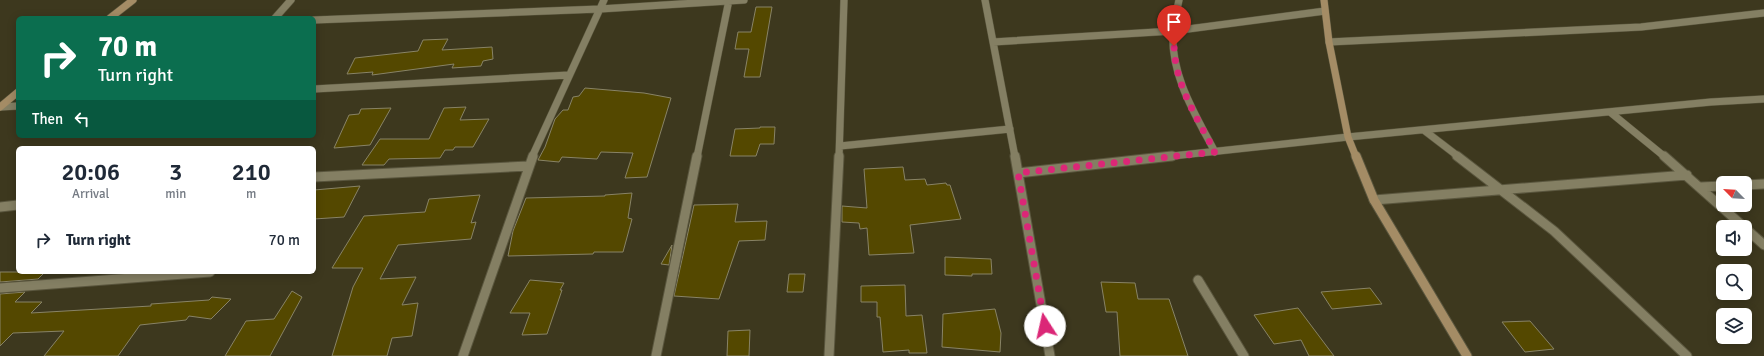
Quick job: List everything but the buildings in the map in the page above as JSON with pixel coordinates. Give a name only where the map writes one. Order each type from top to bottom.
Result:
[{"type":"street","points":[[113,16],[133,0]]},
{"type":"street","points":[[277,16],[291,0]]},
{"type":"street","points":[[463,356],[528,166],[604,0]]},
{"type":"street","points":[[316,20],[600,9],[744,0]]},
{"type":"street","points":[[829,356],[840,146],[844,0]]},
{"type":"street","points":[[985,0],[1010,129],[1050,356]]},
{"type":"street","points":[[1179,0],[1173,31],[1174,61],[1188,102],[1215,152]]},
{"type":"street","points":[[1324,0],[1329,42],[1348,137],[1374,200],[1468,356]]},
{"type":"street","points":[[656,356],[729,1]]},
{"type":"street","points":[[994,42],[1173,31],[1325,11]]},
{"type":"street","points":[[1329,42],[1641,26],[1764,12]]},
{"type":"street","points":[[316,89],[569,75]]},
{"type":"street","points":[[0,107],[16,94]]},
{"type":"street","points":[[1018,173],[1348,137],[1764,99]]},
{"type":"street","points":[[0,107],[16,106]]},
{"type":"street","points":[[1610,112],[1687,174],[1736,220]]},
{"type":"street","points":[[840,146],[1010,129]]},
{"type":"street","points":[[1425,130],[1554,231],[1687,356]]},
{"type":"street","points":[[316,177],[528,166]]},
{"type":"street","points":[[1374,200],[1687,174]]},
{"type":"street","points":[[1752,185],[1764,184]]},
{"type":"street","points":[[1701,187],[1716,186]]},
{"type":"street","points":[[0,207],[16,205]]},
{"type":"street","points":[[1752,234],[1764,245]]},
{"type":"street","points":[[0,288],[184,274]]},
{"type":"street","points":[[1198,280],[1244,356]]},
{"type":"route","points":[[1045,326],[1018,173],[1215,152],[1188,102],[1174,61],[1174,46]]}]
